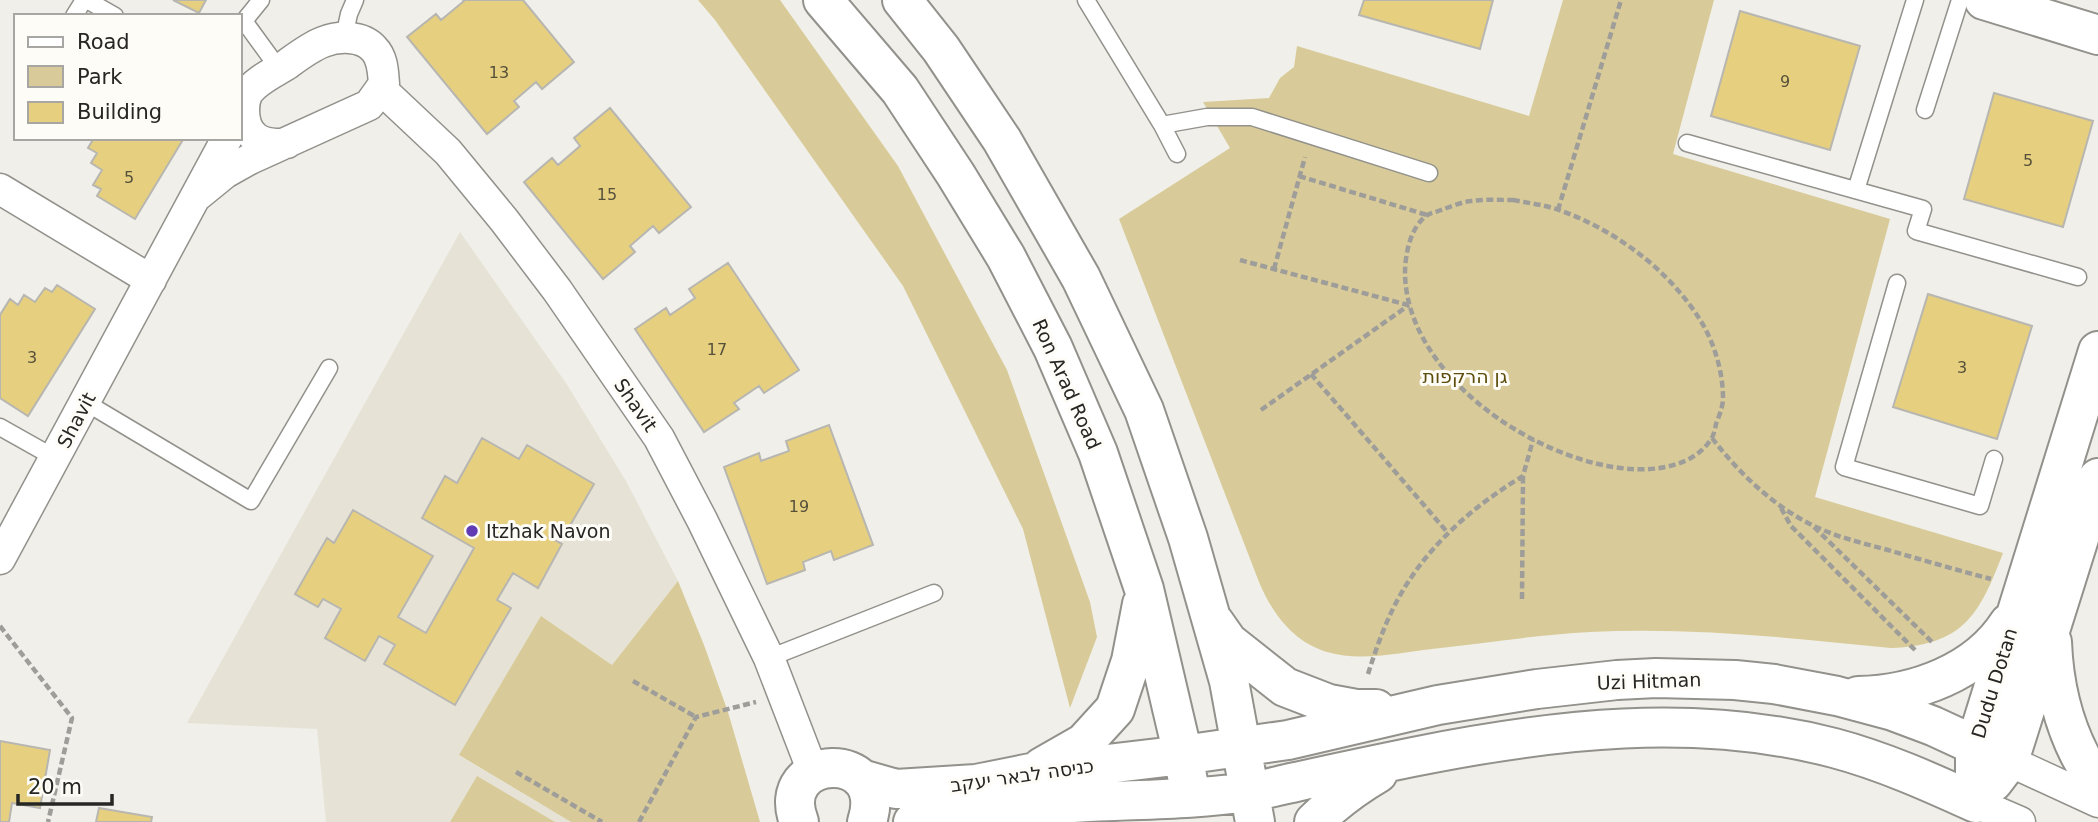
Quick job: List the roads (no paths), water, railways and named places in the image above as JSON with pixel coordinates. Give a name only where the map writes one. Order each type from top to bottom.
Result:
[{"type":"street","name":"Ron Arad Road","points":[[823,0],[900,90],[1006,257],[1053,348],[1098,453],[1144,589],[1183,755],[1192,810]]},
{"type":"street","points":[[902,0],[941,49],[1002,140],[1081,278],[1144,410],[1188,538],[1229,681],[1253,807]]},
{"type":"street","points":[[1984,0],[2098,35]]},
{"type":"street","points":[[2035,16],[2098,19]]},
{"type":"street","points":[[287,143],[275,145],[262,142],[250,134],[244,123],[243,100],[261,80],[322,42],[344,37],[374,48],[383,66],[384,84],[381,89]]},
{"type":"street","name":"Shavit","points":[[198,195],[225,173],[250,159],[369,105],[381,89],[448,152],[504,220],[557,290],[659,438],[769,658],[813,772]]},
{"type":"street","name":"Shavit","points":[[0,559],[226,140]]},
{"type":"street","points":[[0,189],[151,280]]},
{"type":"street","name":"Dudu Dotan","points":[[1976,803],[1975,747],[2098,351]]},
{"type":"street","name":"Dudu Dotan","points":[[1976,803],[2009,761],[2095,496]]},
{"type":"street","points":[[1031,773],[1084,743],[1115,709],[1131,662],[1144,589]]},
{"type":"street","points":[[1838,696],[1883,694],[1924,685],[1951,673],[1992,644],[2005,629],[2021,599]]},
{"type":"street","points":[[1211,617],[1228,642],[1286,687],[1303,696],[1356,709],[1438,705]]},
{"type":"street","points":[[2054,619],[2053,663],[2060,703],[2074,742],[2098,785]]},
{"type":"street","name":"Uzi Hitman","points":[[1183,755],[1288,740],[1438,705],[1577,684],[1695,678],[1774,684],[1838,696],[1893,711],[1933,726],[2098,802]]},
{"type":"street","points":[[913,822],[1059,804],[1192,810],[1253,807],[1415,756],[1519,738],[1598,729],[1664,727],[1756,733],[1835,749],[1904,772],[2020,822]]},
{"type":"street","name":"כניסה לבאר יעקב","points":[[813,772],[834,766],[854,772],[861,779],[896,789],[976,784],[1031,773],[1183,755]]},
{"type":"street","points":[[1314,822],[1357,784],[1415,756]]},
{"type":"street","points":[[799,822],[795,801],[798,790],[813,772]]},
{"type":"street","points":[[861,779],[868,789],[871,801],[867,822]]},
{"type":"street","points":[[1059,804],[1110,822]]},
{"type":"lane","points":[[85,0],[110,14]]},
{"type":"lane","points":[[261,0],[244,21],[279,69]]},
{"type":"lane","points":[[344,37],[355,0]]},
{"type":"lane","points":[[1086,0],[1163,125],[1177,154]]},
{"type":"lane","points":[[1856,190],[1914,0]]},
{"type":"lane","points":[[1925,110],[1960,0]]},
{"type":"lane","points":[[1163,125],[1207,117],[1251,117],[1429,173]]},
{"type":"lane","points":[[1687,143],[1923,209],[1916,231],[2078,277]]},
{"type":"lane","points":[[1897,283],[1843,467],[1980,506],[1994,459]]},
{"type":"lane","points":[[85,402],[251,501],[329,368]]},
{"type":"lane","points":[[0,427],[55,458]]},
{"type":"lane","points":[[769,658],[934,593]]},
{"type":"place","name":"Itzhak Navon","points":[[472,531]]},
{"type":"park label","name":"גן הרקפות","points":[[1465,376]]}]
